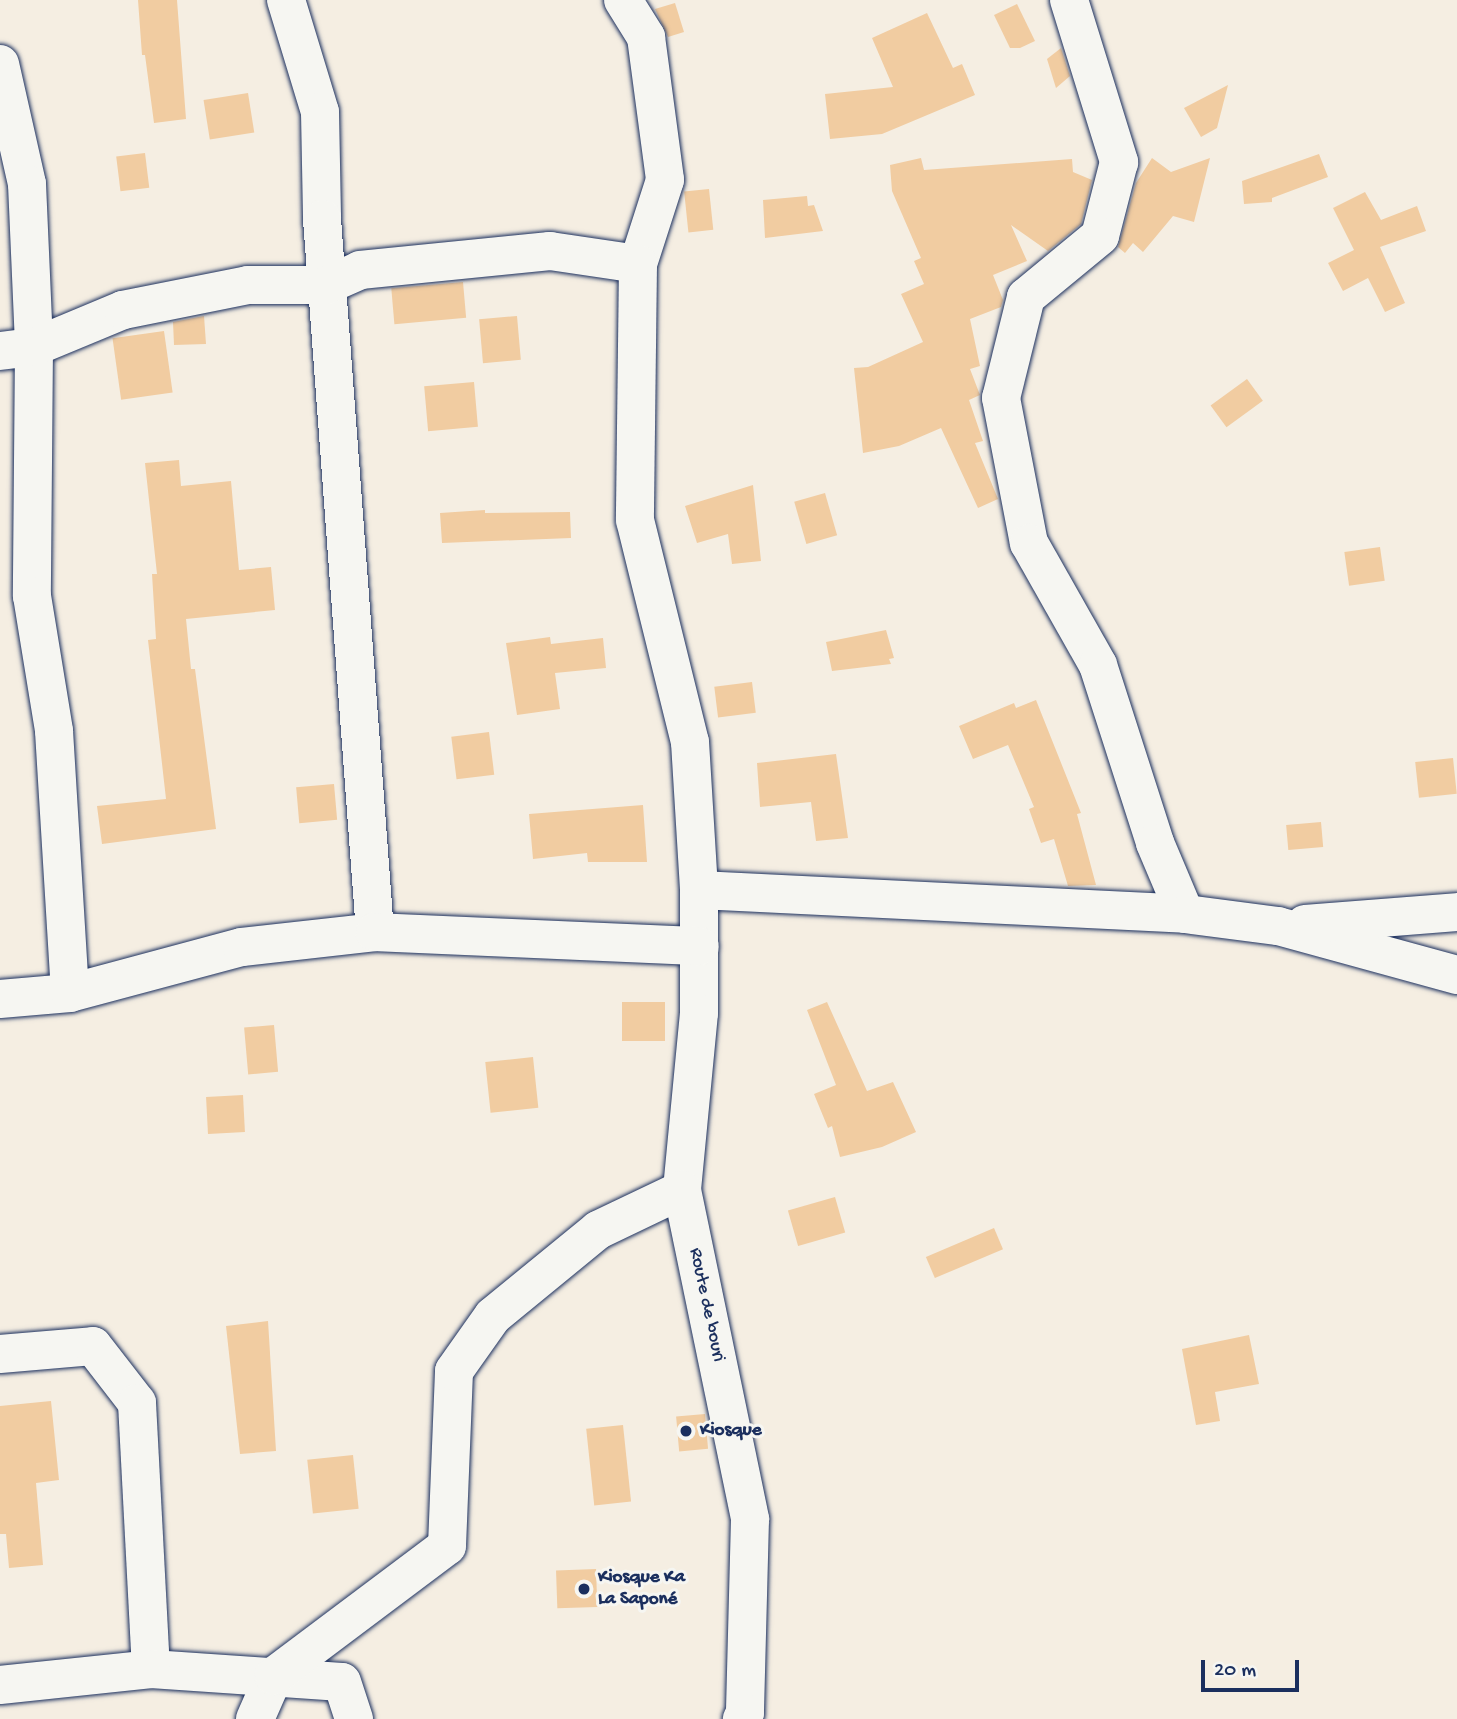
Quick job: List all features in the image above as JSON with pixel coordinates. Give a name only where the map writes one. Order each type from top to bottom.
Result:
[{"type":"street","points":[[286,0],[320,112],[322,219],[375,932]]},
{"type":"street","name":"Route de bouri","points":[[623,0],[646,37],[665,180],[638,264],[635,520],[690,742],[699,890],[699,1013],[682,1190],[750,1519],[745,1713],[742,1719]]},
{"type":"street","points":[[1069,0],[1119,162],[1100,236],[1026,297],[1001,398],[1029,543],[1098,665],[1154,843],[1185,914]]},
{"type":"street","points":[[0,64],[27,184],[17,349],[32,596],[54,731],[70,993]]},
{"type":"street","points":[[17,349],[122,310],[248,285],[327,285],[360,270],[550,251],[638,264]]},
{"type":"street","points":[[699,890],[1185,914],[1279,926],[1457,975]]},
{"type":"street","points":[[1279,926],[1457,912]]},
{"type":"street","points":[[0,999],[70,993],[242,947],[375,932],[700,946]]},
{"type":"street","points":[[255,1719],[274,1676],[447,1546],[454,1371],[493,1316],[598,1230],[682,1190]]},
{"type":"street","points":[[0,1354],[93,1346],[137,1403],[151,1669]]},
{"type":"street","points":[[0,1685],[151,1669],[342,1682],[354,1719]]},
{"type":"building","points":[[138,0],[177,0],[186,119],[154,123],[145,55],[142,55]]},
{"type":"building","points":[[675,3],[684,32],[668,37],[655,9]]},
{"type":"building","points":[[1017,4],[1035,41],[1020,48],[1010,48],[994,15]]},
{"type":"building","points":[[927,13],[953,68],[962,64],[975,95],[882,134],[830,139],[825,94],[893,87],[872,38]]},
{"type":"building","points":[[1061,48],[1070,76],[1056,88],[1047,59]]},
{"type":"building","points":[[1228,85],[1217,128],[1201,137],[1184,108]]},
{"type":"building","points":[[248,93],[254,133],[210,140],[204,100]]},
{"type":"building","points":[[145,153],[149,188],[120,191],[116,157]]},
{"type":"building","points":[[1319,154],[1328,177],[1272,198],[1272,202],[1244,204],[1242,181]]},
{"type":"building","points":[[921,158],[924,170],[1072,159],[1073,172],[1092,180],[1081,224],[1048,251],[1011,225],[1027,261],[993,275],[1003,300],[1001,307],[970,319],[980,366],[970,369],[980,395],[969,400],[983,441],[975,443],[998,499],[978,508],[941,428],[899,446],[863,453],[854,368],[868,367],[923,342],[901,294],[924,284],[914,261],[921,258],[892,191],[890,165]]},
{"type":"building","points":[[1152,158],[1171,172],[1210,158],[1194,222],[1173,216],[1143,252],[1133,243],[1125,253],[1118,247],[1136,183]]},
{"type":"building","points":[[709,189],[713,230],[688,232],[684,192]]},
{"type":"building","points":[[1365,192],[1381,220],[1417,206],[1426,231],[1380,247],[1405,303],[1385,312],[1368,278],[1343,291],[1328,263],[1354,250],[1333,208]]},
{"type":"building","points":[[807,196],[808,206],[814,205],[823,231],[765,238],[763,200]]},
{"type":"building","points":[[463,282],[466,318],[394,324],[391,288]]},
{"type":"building","points":[[204,316],[206,344],[174,345],[173,322]]},
{"type":"building","points":[[517,316],[521,360],[483,363],[479,319]]},
{"type":"building","points":[[164,331],[173,392],[121,400],[113,338]]},
{"type":"building","points":[[1247,379],[1263,401],[1226,427],[1211,405]]},
{"type":"building","points":[[474,382],[478,427],[428,431],[424,386]]},
{"type":"building","points":[[179,460],[181,486],[231,481],[239,570],[271,567],[275,610],[186,619],[191,669],[195,669],[216,829],[102,844],[97,806],[166,799],[148,640],[156,639],[152,574],[157,574],[145,463]]},
{"type":"building","points":[[753,485],[761,561],[732,564],[728,534],[697,543],[685,506]]},
{"type":"building","points":[[825,493],[837,535],[806,544],[794,502]]},
{"type":"building","points":[[485,510],[485,513],[570,512],[571,538],[442,543],[440,513]]},
{"type":"building","points":[[1380,547],[1385,581],[1349,586],[1344,552]]},
{"type":"building","points":[[886,630],[894,658],[889,659],[891,664],[832,671],[826,642]]},
{"type":"building","points":[[550,637],[551,644],[603,638],[606,668],[555,673],[560,709],[517,715],[506,643]]},
{"type":"building","points":[[752,682],[756,713],[718,717],[714,687]]},
{"type":"building","points":[[1036,700],[1081,813],[1077,814],[1096,885],[1068,886],[1054,839],[1041,843],[1029,809],[1034,807],[1008,745],[973,759],[959,726],[1014,703],[1016,708]]},
{"type":"building","points":[[489,732],[494,775],[457,779],[451,737]]},
{"type":"building","points":[[836,754],[848,838],[816,841],[811,802],[760,807],[757,763]]},
{"type":"building","points":[[1453,758],[1457,794],[1419,798],[1415,762]]},
{"type":"building","points":[[334,784],[337,820],[299,823],[296,787]]},
{"type":"building","points":[[643,805],[647,862],[588,862],[587,853],[533,859],[529,814]]},
{"type":"building","points":[[1321,822],[1323,847],[1288,850],[1286,825]]},
{"type":"building","points":[[622,1002],[665,1002],[665,1041],[622,1041]]},
{"type":"building","points":[[827,1002],[867,1091],[893,1082],[916,1132],[882,1147],[840,1157],[832,1126],[828,1128],[814,1094],[836,1085],[807,1010]]},
{"type":"building","points":[[274,1025],[278,1072],[248,1074],[244,1028]]},
{"type":"building","points":[[533,1057],[538,1108],[491,1113],[485,1062]]},
{"type":"building","points":[[243,1095],[245,1132],[208,1134],[206,1097]]},
{"type":"building","points":[[835,1197],[845,1233],[798,1246],[788,1211]]},
{"type":"building","points":[[994,1228],[1003,1249],[935,1278],[926,1257]]},
{"type":"building","points":[[268,1321],[276,1451],[240,1454],[226,1326]]},
{"type":"building","points":[[1249,1335],[1259,1384],[1215,1392],[1220,1421],[1196,1425],[1182,1349]]},
{"type":"building","points":[[51,1401],[59,1480],[36,1483],[43,1565],[9,1568],[6,1534],[0,1534],[0,1406]]},
{"type":"building","points":[[705,1414],[708,1449],[679,1451],[676,1417]]},
{"type":"building","points":[[623,1425],[631,1502],[594,1505],[586,1429]]},
{"type":"building","points":[[353,1455],[359,1509],[313,1514],[307,1460]]},
{"type":"building","points":[[596,1569],[597,1607],[557,1608],[556,1570]]},
{"type":"place","name":"Kiosque","points":[[686,1431]]},
{"type":"place","name":"Kiosque Ka La Saponé","points":[[584,1589]]}]
